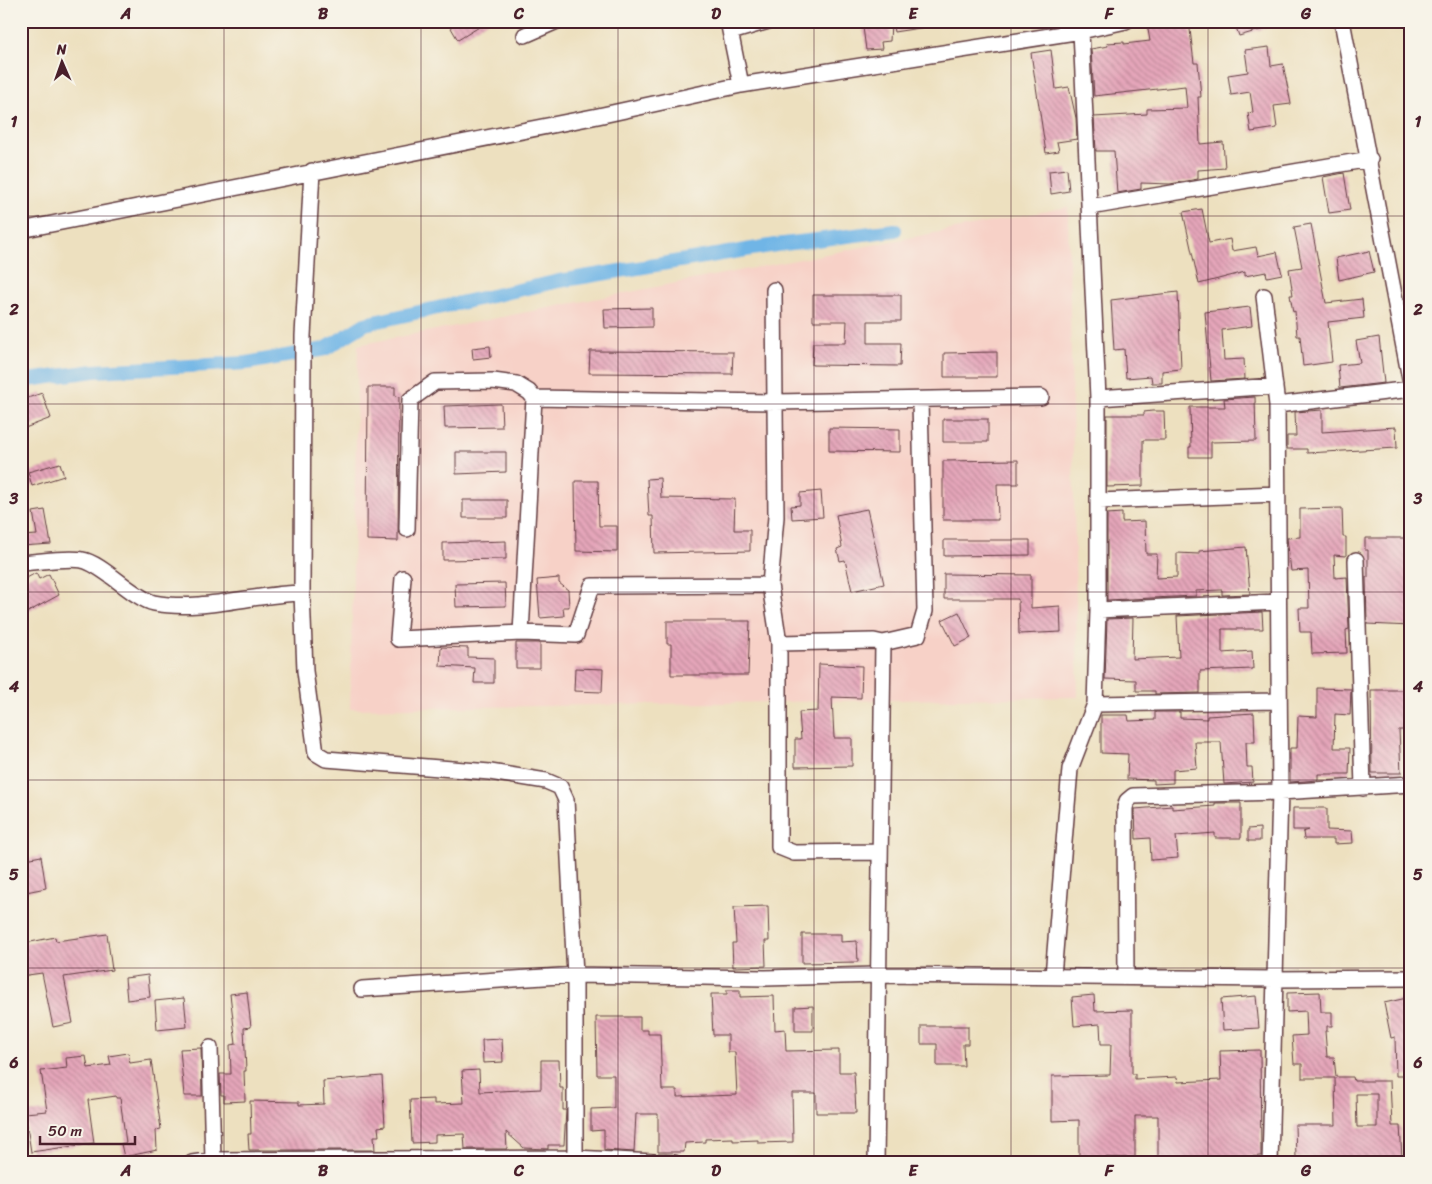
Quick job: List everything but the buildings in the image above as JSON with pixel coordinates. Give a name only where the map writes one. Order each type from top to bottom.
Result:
[{"type":"street","points":[[525,35],[557,21]]},
{"type":"street","points":[[741,85],[730,27],[768,21]]},
{"type":"street","points":[[21,230],[598,116],[741,85],[1081,31],[1126,21]]},
{"type":"street","points":[[1342,21],[1370,159],[1411,384]]},
{"type":"street","points":[[1053,976],[1070,769],[1094,704],[1098,610],[1098,398],[1081,31]]},
{"type":"street","points":[[1090,207],[1370,159]]},
{"type":"street","points":[[312,171],[303,336],[302,593],[305,671],[316,753],[326,759],[490,772],[546,781],[560,787],[566,800],[575,976],[575,1161]]},
{"type":"street","points":[[774,290],[776,517],[770,585],[779,643],[779,847],[794,853],[880,852]]},
{"type":"street","points":[[1264,296],[1277,405],[1280,792],[1270,1163]]},
{"type":"street","points":[[407,529],[410,400],[435,382],[493,381],[516,384],[529,392],[534,398],[521,633]]},
{"type":"street","points":[[1098,398],[1275,386]]},
{"type":"street","points":[[1277,405],[1411,389]]},
{"type":"street","points":[[534,398],[776,402],[920,401],[1041,397]]},
{"type":"street","points":[[779,643],[874,641],[883,643],[918,635],[925,611],[920,401]]},
{"type":"street","points":[[1099,501],[1277,494]]},
{"type":"street","points":[[21,564],[82,560],[151,602],[164,605],[182,606],[270,594],[302,593]]},
{"type":"street","points":[[1356,560],[1363,788]]},
{"type":"street","points":[[403,578],[398,639],[521,633],[576,635],[592,586],[770,585]]},
{"type":"street","points":[[1098,610],[1278,602]]},
{"type":"street","points":[[876,1163],[883,643]]},
{"type":"street","points":[[1094,704],[1279,701]]},
{"type":"street","points":[[1126,977],[1127,801],[1133,796],[1280,792],[1411,784]]},
{"type":"street","points":[[362,989],[575,976],[766,978],[878,975],[1275,979],[1411,978]]},
{"type":"street","points":[[210,1048],[213,1160]]},
{"type":"street","points":[[192,1163],[213,1160],[674,1163]]},
{"type":"shaded area","points":[[1068,207],[1078,697],[350,709],[358,345]]},
{"type":"waterway","points":[[21,381],[94,371],[247,363],[325,349],[365,324],[559,281],[776,245],[895,230]]}]
